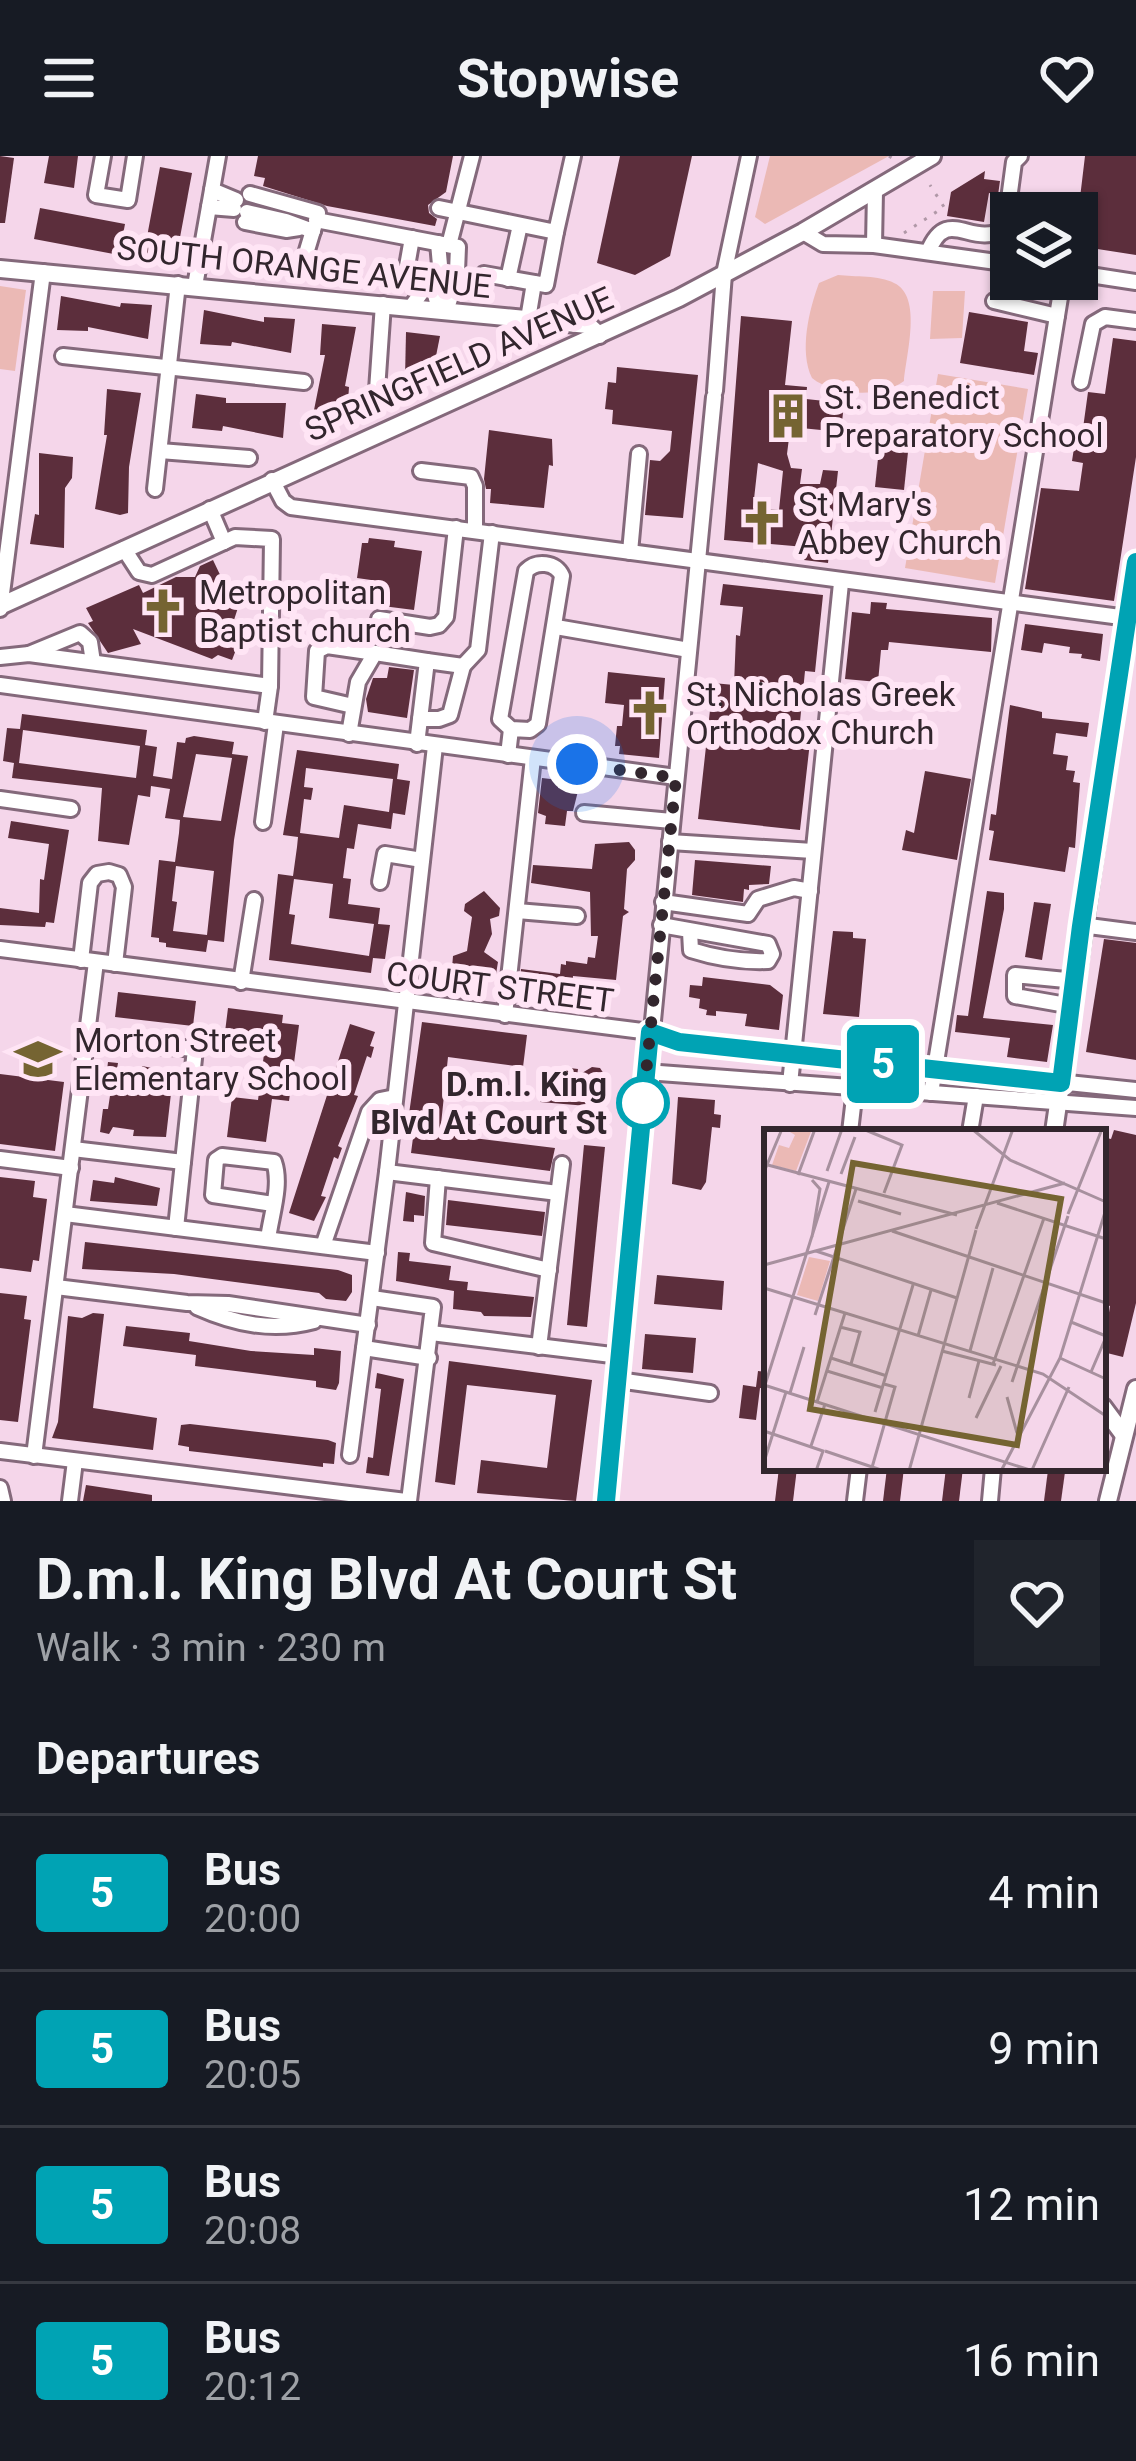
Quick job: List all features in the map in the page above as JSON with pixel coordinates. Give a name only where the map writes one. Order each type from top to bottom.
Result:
[{"type":"main road","name":"SPRINGFIELD AVENUE","points":[[0,607],[599,335],[803,232],[932,156]]},
{"type":"main road","name":"SOUTH ORANGE AVENUE","points":[[0,269],[411,307],[444,306],[588,325],[599,335]]},
{"type":"main road","points":[[1054,1129],[1136,562]]},
{"type":"main road","points":[[1108,1501],[1136,1389]]},
{"type":"street","points":[[103,156],[96,195],[128,200],[135,156]]},
{"type":"street","points":[[215,156],[233,204]]},
{"type":"street","points":[[444,306],[434,291],[460,213],[472,156]]},
{"type":"street","points":[[484,274],[546,285],[573,156]]},
{"type":"street","points":[[606,1501],[724,274],[749,156]]},
{"type":"street","points":[[928,252],[937,232],[944,229],[983,234],[1005,229],[1014,162],[1020,156]]},
{"type":"street","points":[[874,244],[875,191]]},
{"type":"street","points":[[233,204],[412,238],[445,264]]},
{"type":"street","points":[[155,489],[169,365],[186,285],[233,204]]},
{"type":"street","points":[[439,208],[556,232]]},
{"type":"street","points":[[305,257],[311,218]]},
{"type":"street","points":[[508,279],[520,225]]},
{"type":"street","points":[[803,232],[823,244],[874,244],[990,261]]},
{"type":"street","points":[[406,272],[412,238]]},
{"type":"street","points":[[411,307],[445,264]]},
{"type":"street","points":[[0,607],[4,544],[43,272]]},
{"type":"street","points":[[1098,276],[1136,282]]},
{"type":"street","points":[[529,319],[534,284]]},
{"type":"street","points":[[932,1093],[1060,300]]},
{"type":"street","points":[[994,301],[1057,316]]},
{"type":"street","points":[[377,390],[383,304]]},
{"type":"street","points":[[1082,382],[1093,324],[1106,316],[1136,320]]},
{"type":"street","points":[[63,356],[304,382]]},
{"type":"street","points":[[160,451],[249,458]]},
{"type":"street","points":[[630,552],[639,454]]},
{"type":"street","points":[[421,471],[471,477],[475,531]]},
{"type":"street","points":[[272,480],[291,507],[1131,619]]},
{"type":"street","points":[[210,509],[224,542]]},
{"type":"street","points":[[379,619],[430,626],[446,617],[457,528]]},
{"type":"street","points":[[420,718],[450,715],[463,666],[478,650],[492,533]]},
{"type":"street","points":[[124,549],[139,572],[152,575],[244,536],[268,537],[273,542],[271,723],[263,822]]},
{"type":"street","points":[[545,563],[549,542]]},
{"type":"street","points":[[545,563],[562,574],[538,724],[530,730],[511,729],[500,719],[526,571],[545,563]]},
{"type":"street","points":[[790,1084],[841,583]]},
{"type":"street","points":[[556,627],[689,650]]},
{"type":"street","points":[[29,654],[80,633],[90,642],[93,662]]},
{"type":"street","points":[[353,706],[314,697],[317,652],[328,646],[463,666]]},
{"type":"street","points":[[349,734],[358,682],[375,653]]},
{"type":"street","points":[[0,657],[29,654],[269,686]]},
{"type":"street","points":[[418,744],[427,661]]},
{"type":"street","points":[[0,686],[676,778]]},
{"type":"street","points":[[508,755],[511,729]]},
{"type":"street","points":[[350,1455],[435,746]]},
{"type":"street","points":[[505,1015],[533,758]]},
{"type":"street","points":[[0,799],[71,809]]},
{"type":"street","points":[[584,812],[672,821]]},
{"type":"street","points":[[670,842],[813,850]]},
{"type":"street","points":[[380,882],[385,854],[422,860]]},
{"type":"street","points":[[34,1456],[86,1040],[90,883],[97,874],[109,872],[119,875],[124,887],[115,964]]},
{"type":"street","points":[[663,902],[748,914],[758,899],[794,888],[810,891]]},
{"type":"street","points":[[241,982],[254,900]]},
{"type":"street","points":[[517,911],[577,916]]},
{"type":"street","points":[[661,925],[768,944],[772,954],[768,961],[749,962],[706,955],[691,950],[690,932]]},
{"type":"street","points":[[1081,926],[1136,932]]},
{"type":"street","name":"COURT STREET","points":[[0,949],[650,1032],[679,1042],[1136,1090]]},
{"type":"street","points":[[1072,1006],[1015,996],[1016,975],[1076,981]]},
{"type":"street","points":[[86,1040],[195,1049],[176,1228]]},
{"type":"street","points":[[646,1072],[1136,1108]]},
{"type":"street","points":[[850,1129],[855,1089]]},
{"type":"street","points":[[970,1129],[976,1096]]},
{"type":"street","points":[[322,1246],[368,1112],[380,1100],[395,1097]]},
{"type":"street","points":[[73,1149],[183,1162]]},
{"type":"street","points":[[268,1239],[278,1172],[274,1162],[222,1156],[216,1160],[213,1195],[273,1204]]},
{"type":"street","points":[[0,1159],[70,1168]]},
{"type":"street","points":[[538,1347],[562,1164]]},
{"type":"street","points":[[387,1172],[559,1193]]},
{"type":"street","points":[[438,1178],[433,1243],[549,1270]]},
{"type":"street","points":[[65,1214],[377,1253]]},
{"type":"street","points":[[56,1287],[187,1303],[228,1321],[287,1328],[319,1319],[368,1325]]},
{"type":"street","points":[[0,1451],[408,1501],[434,1307],[372,1298]]},
{"type":"street","points":[[431,1333],[620,1356]]},
{"type":"street","points":[[364,1348],[429,1358]]},
{"type":"street","points":[[618,1380],[710,1393]]},
{"type":"street","points":[[70,1501],[76,1461]]},
{"type":"street","points":[[855,1501],[859,1471]]},
{"type":"street","points":[[990,1501],[993,1471]]},
{"type":"street","points":[[0,1488],[3,1501]]},
{"type":"path","points":[[904,233],[944,207],[930,184]]},
{"type":"shaded area","points":[[770,156],[889,156],[765,224],[755,217]]},
{"type":"shaded area","points":[[838,275],[888,280],[903,290],[911,327],[904,381],[871,392],[845,391],[812,378],[806,343],[812,305],[819,283]]},
{"type":"shaded area","points":[[0,286],[26,290],[15,371],[0,369]]},
{"type":"shaded area","points":[[933,291],[965,291],[962,338],[930,339]]},
{"type":"shaded area","points":[[938,374],[1028,389],[995,583],[905,568]]},
{"type":"building","points":[[0,156],[14,158],[5,223],[0,223]]},
{"type":"building","points":[[49,156],[78,156],[74,188],[44,183]]},
{"type":"building","points":[[258,156],[453,156],[446,192],[428,205],[437,219],[435,226],[327,206],[263,186],[265,178],[254,176]]},
{"type":"building","points":[[620,156],[692,156],[670,256],[635,275],[597,263]]},
{"type":"building","points":[[1085,156],[1136,156],[1136,255],[1098,249],[1098,192],[1081,192]]},
{"type":"building","points":[[160,167],[192,173],[176,259],[144,253]]},
{"type":"building","points":[[985,171],[984,179],[1000,181],[998,192],[989,193],[984,222],[947,216],[951,192]]},
{"type":"building","points":[[40,208],[125,224],[119,255],[34,239]]},
{"type":"building","points":[[61,296],[120,307],[121,303],[152,305],[148,339],[88,327],[88,331],[57,330]]},
{"type":"building","points":[[204,310],[264,322],[264,317],[295,319],[291,353],[232,342],[231,346],[200,344]]},
{"type":"building","points":[[969,312],[1028,322],[1024,351],[1038,353],[1034,375],[960,363]]},
{"type":"building","points":[[741,316],[792,321],[785,385],[807,387],[806,399],[844,403],[841,432],[801,428],[800,438],[789,438],[787,454],[791,468],[802,469],[800,484],[820,484],[823,470],[838,471],[828,563],[804,560],[805,547],[724,540]],"holes":[[[758,463],[783,471],[779,510],[753,508]]]},
{"type":"building","points":[[322,324],[356,327],[345,386],[349,387],[347,418],[313,415],[325,355],[320,355]]},
{"type":"building","points":[[406,332],[440,336],[431,381],[405,378]]},
{"type":"building","points":[[1113,338],[1136,341],[1136,457],[1114,601],[1025,589],[1041,488],[1079,491],[1083,463],[1072,461],[1074,448],[1080,450],[1088,392],[1105,394]]},
{"type":"building","points":[[617,367],[698,375],[683,518],[645,515],[650,460],[660,461],[670,451],[672,431],[612,424],[613,410],[605,409],[608,382],[616,383]]},
{"type":"building","points":[[107,389],[141,393],[129,467],[128,513],[120,515],[95,509],[107,435]]},
{"type":"building","points":[[196,394],[226,398],[226,403],[286,403],[283,438],[223,426],[222,431],[192,428]]},
{"type":"building","points":[[489,430],[552,439],[553,466],[549,465],[544,508],[490,503],[491,489],[486,489],[484,479]]},
{"type":"building","points":[[881,430],[910,433],[904,490],[875,487]]},
{"type":"building","points":[[39,453],[73,457],[72,478],[65,488],[64,548],[30,544],[35,514],[39,515]]},
{"type":"building","points":[[369,538],[422,551],[414,610],[367,604],[371,580],[357,578],[362,543]]},
{"type":"building","name":"Metropolitan Baptist church","points":[[213,560],[223,581],[244,589],[234,620],[246,624],[232,660],[218,655],[212,659],[133,629],[141,644],[108,653],[88,623],[93,621],[86,608],[139,585],[143,593],[176,577],[195,577],[200,566]]},
{"type":"building","points":[[723,584],[823,595],[815,672],[805,671],[799,732],[811,733],[800,830],[698,819],[713,683],[734,685],[736,635],[740,636],[743,607],[720,605]]},
{"type":"building","points":[[871,602],[887,603],[886,609],[992,618],[991,652],[889,642],[888,650],[881,650],[878,682],[845,679],[852,612],[870,614]]},
{"type":"building","points":[[1025,624],[1103,634],[1100,661],[1069,653],[1070,647],[1044,643],[1042,653],[1021,650]]},
{"type":"building","points":[[389,667],[414,670],[407,718],[368,712],[366,699],[373,678],[387,678]]},
{"type":"building","name":"St. Nicholas Greek Orthodox Church","points":[[608,672],[665,678],[659,758],[619,754],[617,726],[622,726],[624,705],[605,703]]},
{"type":"building","points":[[1010,705],[1042,712],[1042,718],[1089,723],[1087,737],[1056,733],[1053,754],[1068,756],[1066,770],[1075,771],[1073,782],[1080,783],[1075,848],[1069,847],[1065,872],[989,860],[994,831],[989,830],[991,814],[996,815]]},
{"type":"building","points":[[22,714],[147,730],[145,745],[157,747],[153,776],[172,779],[177,742],[185,743],[186,738],[234,742],[232,754],[248,756],[224,942],[208,940],[206,952],[166,947],[159,938],[151,937],[159,860],[175,862],[179,833],[180,820],[165,818],[170,789],[151,786],[150,797],[138,795],[129,845],[98,841],[102,788],[12,778],[14,763],[3,761],[7,728],[20,729]],"holes":[[[23,730],[140,746],[136,778],[19,763]],[[196,754],[232,758],[221,821],[183,817]],[[176,866],[214,871],[207,935],[173,931],[177,902],[172,901]]]},
{"type":"building","points":[[297,750],[399,764],[397,779],[410,781],[405,815],[393,813],[391,829],[358,824],[354,849],[347,848],[343,878],[351,879],[348,904],[380,908],[378,924],[390,925],[385,959],[373,958],[371,973],[269,960],[278,874],[293,876],[297,847],[298,837],[283,835]],"holes":[[[306,768],[393,779],[389,812],[344,805],[339,838],[300,833],[304,799],[311,800],[313,788],[304,787]],[[294,879],[333,884],[329,918],[374,924],[369,956],[291,944]]]},
{"type":"building","points":[[925,771],[971,779],[957,860],[902,850],[906,830],[914,833]]},
{"type":"building","points":[[542,778],[559,780],[558,788],[578,791],[565,826],[545,824],[546,816],[538,813]]},
{"type":"building","points":[[11,821],[69,830],[54,923],[46,922],[45,927],[0,925],[0,908],[39,913],[40,879],[44,880],[49,844],[8,838]]},
{"type":"building","points":[[629,842],[635,860],[627,869],[624,909],[629,912],[623,916],[616,980],[573,976],[571,1007],[518,1001],[521,969],[560,974],[566,961],[587,964],[588,957],[595,958],[598,936],[591,936],[590,892],[531,883],[533,865],[592,869],[595,844]]},
{"type":"building","points":[[695,860],[771,866],[769,884],[749,885],[743,902],[692,895]]},
{"type":"building","points":[[484,891],[500,908],[499,916],[490,919],[492,934],[484,952],[498,962],[496,974],[472,985],[452,968],[453,956],[467,951],[472,917],[464,911],[465,904]]},
{"type":"building","points":[[987,891],[1004,893],[1004,909],[983,1018],[1053,1025],[1047,1062],[1007,1057],[1010,1038],[955,1032],[957,1015],[968,1016]]},
{"type":"building","points":[[1034,902],[1051,904],[1042,960],[1025,957]]},
{"type":"building","points":[[833,931],[853,932],[853,938],[866,939],[859,1017],[823,1014]]},
{"type":"building","points":[[1104,939],[1136,943],[1136,1060],[1086,1052]]},
{"type":"building","points":[[703,977],[770,985],[783,995],[779,1030],[745,1026],[747,1014],[716,1011],[716,1016],[706,1015],[707,1010],[699,1008],[700,999],[689,997],[690,985],[702,986]]},
{"type":"building","points":[[118,992],[196,1001],[193,1026],[115,1017]]},
{"type":"building","points":[[228,1008],[283,1015],[282,1023],[299,1025],[289,1101],[272,1099],[266,1142],[227,1137],[232,1097],[258,1100],[264,1054],[223,1048]]},
{"type":"building","points":[[422,1022],[527,1035],[523,1067],[448,1057],[440,1134],[555,1148],[550,1171],[411,1153],[416,1115],[409,1114]]},
{"type":"building","points":[[350,1024],[375,1032],[370,1046],[374,1047],[371,1058],[367,1056],[354,1095],[358,1096],[338,1146],[342,1148],[338,1159],[334,1157],[321,1196],[326,1197],[314,1221],[289,1213]]},
{"type":"building","points":[[108,1062],[118,1063],[117,1069],[141,1073],[142,1066],[173,1076],[166,1137],[133,1136],[134,1130],[113,1127],[109,1134],[100,1132],[111,1089],[105,1086]]},
{"type":"building","points":[[562,1067],[578,1069],[577,1076],[600,1068],[604,1074],[599,1107],[540,1102],[542,1079],[557,1081]]},
{"type":"building","name":"Morton Street Elementary School","points":[[0,1074],[64,1082],[55,1151],[0,1144]]},
{"type":"building","points":[[678,1097],[715,1100],[714,1114],[721,1115],[720,1128],[712,1127],[701,1190],[672,1184]]},
{"type":"building","points":[[1114,1130],[1136,1135],[1136,1303],[1123,1357],[1106,1353],[1110,1306],[1106,1305],[1106,1138],[1111,1139]]},
{"type":"building","points":[[584,1145],[605,1147],[587,1327],[567,1325]]},
{"type":"building","points":[[0,1177],[35,1181],[33,1197],[47,1199],[39,1261],[33,1260],[31,1272],[0,1268]]},
{"type":"building","points":[[115,1177],[160,1188],[157,1206],[90,1201],[93,1180],[114,1183]]},
{"type":"building","points":[[406,1192],[425,1196],[424,1216],[414,1215],[414,1222],[403,1221]]},
{"type":"building","points":[[448,1200],[545,1212],[542,1236],[446,1225]]},
{"type":"building","points":[[85,1242],[338,1270],[352,1275],[352,1292],[346,1301],[326,1299],[319,1293],[174,1274],[82,1269]]},
{"type":"building","points":[[398,1252],[410,1253],[409,1261],[451,1266],[449,1280],[468,1282],[467,1290],[534,1297],[531,1317],[484,1316],[453,1309],[454,1291],[396,1281]]},
{"type":"building","points":[[657,1275],[724,1281],[722,1310],[654,1304]]},
{"type":"building","points":[[0,1293],[27,1296],[24,1319],[31,1320],[18,1422],[0,1420]]},
{"type":"building","points":[[104,1314],[93,1408],[157,1418],[153,1450],[52,1438],[58,1422],[68,1316],[82,1318]]},
{"type":"building","points":[[126,1326],[190,1333],[189,1341],[251,1351],[314,1355],[314,1348],[341,1351],[339,1383],[336,1390],[316,1387],[316,1381],[195,1366],[196,1355],[123,1346]]},
{"type":"building","points":[[645,1334],[696,1338],[693,1373],[642,1369]]},
{"type":"building","points":[[449,1361],[592,1380],[576,1501],[477,1493],[481,1460],[547,1468],[556,1395],[467,1385],[455,1485],[435,1482]]},
{"type":"building","points":[[758,1371],[764,1372],[756,1420],[739,1418],[743,1385],[756,1387]]},
{"type":"building","points":[[377,1373],[404,1379],[389,1476],[366,1473],[368,1457],[373,1458],[381,1389],[375,1388]]},
{"type":"building","points":[[181,1425],[328,1440],[336,1443],[334,1464],[323,1463],[323,1467],[189,1451],[178,1445]]},
{"type":"building","points":[[779,1471],[797,1471],[793,1501],[775,1501]]},
{"type":"building","points":[[887,1471],[904,1471],[900,1501],[883,1501]]},
{"type":"building","points":[[946,1471],[963,1471],[959,1501],[942,1501]]},
{"type":"building","points":[[1048,1471],[1065,1472],[1061,1501],[1044,1501]]},
{"type":"building","points":[[86,1485],[152,1495],[152,1501],[83,1501]]},
{"type":"tunnel","points":[[447,279],[449,270]]},
{"type":"bus line","name":"5","points":[[606,1501],[650,1032],[679,1042],[1061,1083],[1136,562]]},
{"type":"place","name":"St. Benedict Preparatory School","points":[[788,416]]},
{"type":"place","name":"St Mary's Abbey Church","points":[[762,523]]},
{"type":"place","name":"Metropolitan Baptist church","points":[[163,611]]},
{"type":"place","name":"St. Nicholas Greek Orthodox Church","points":[[650,713]]},
{"type":"place","name":"Morton Street Elementary School","points":[[38,1059]]},
{"type":"place","name":"D.m.l. King Blvd At Court St","points":[[643,1103]]},
{"type":"route","points":[[577,764],[676,778],[643,1103]]}]
